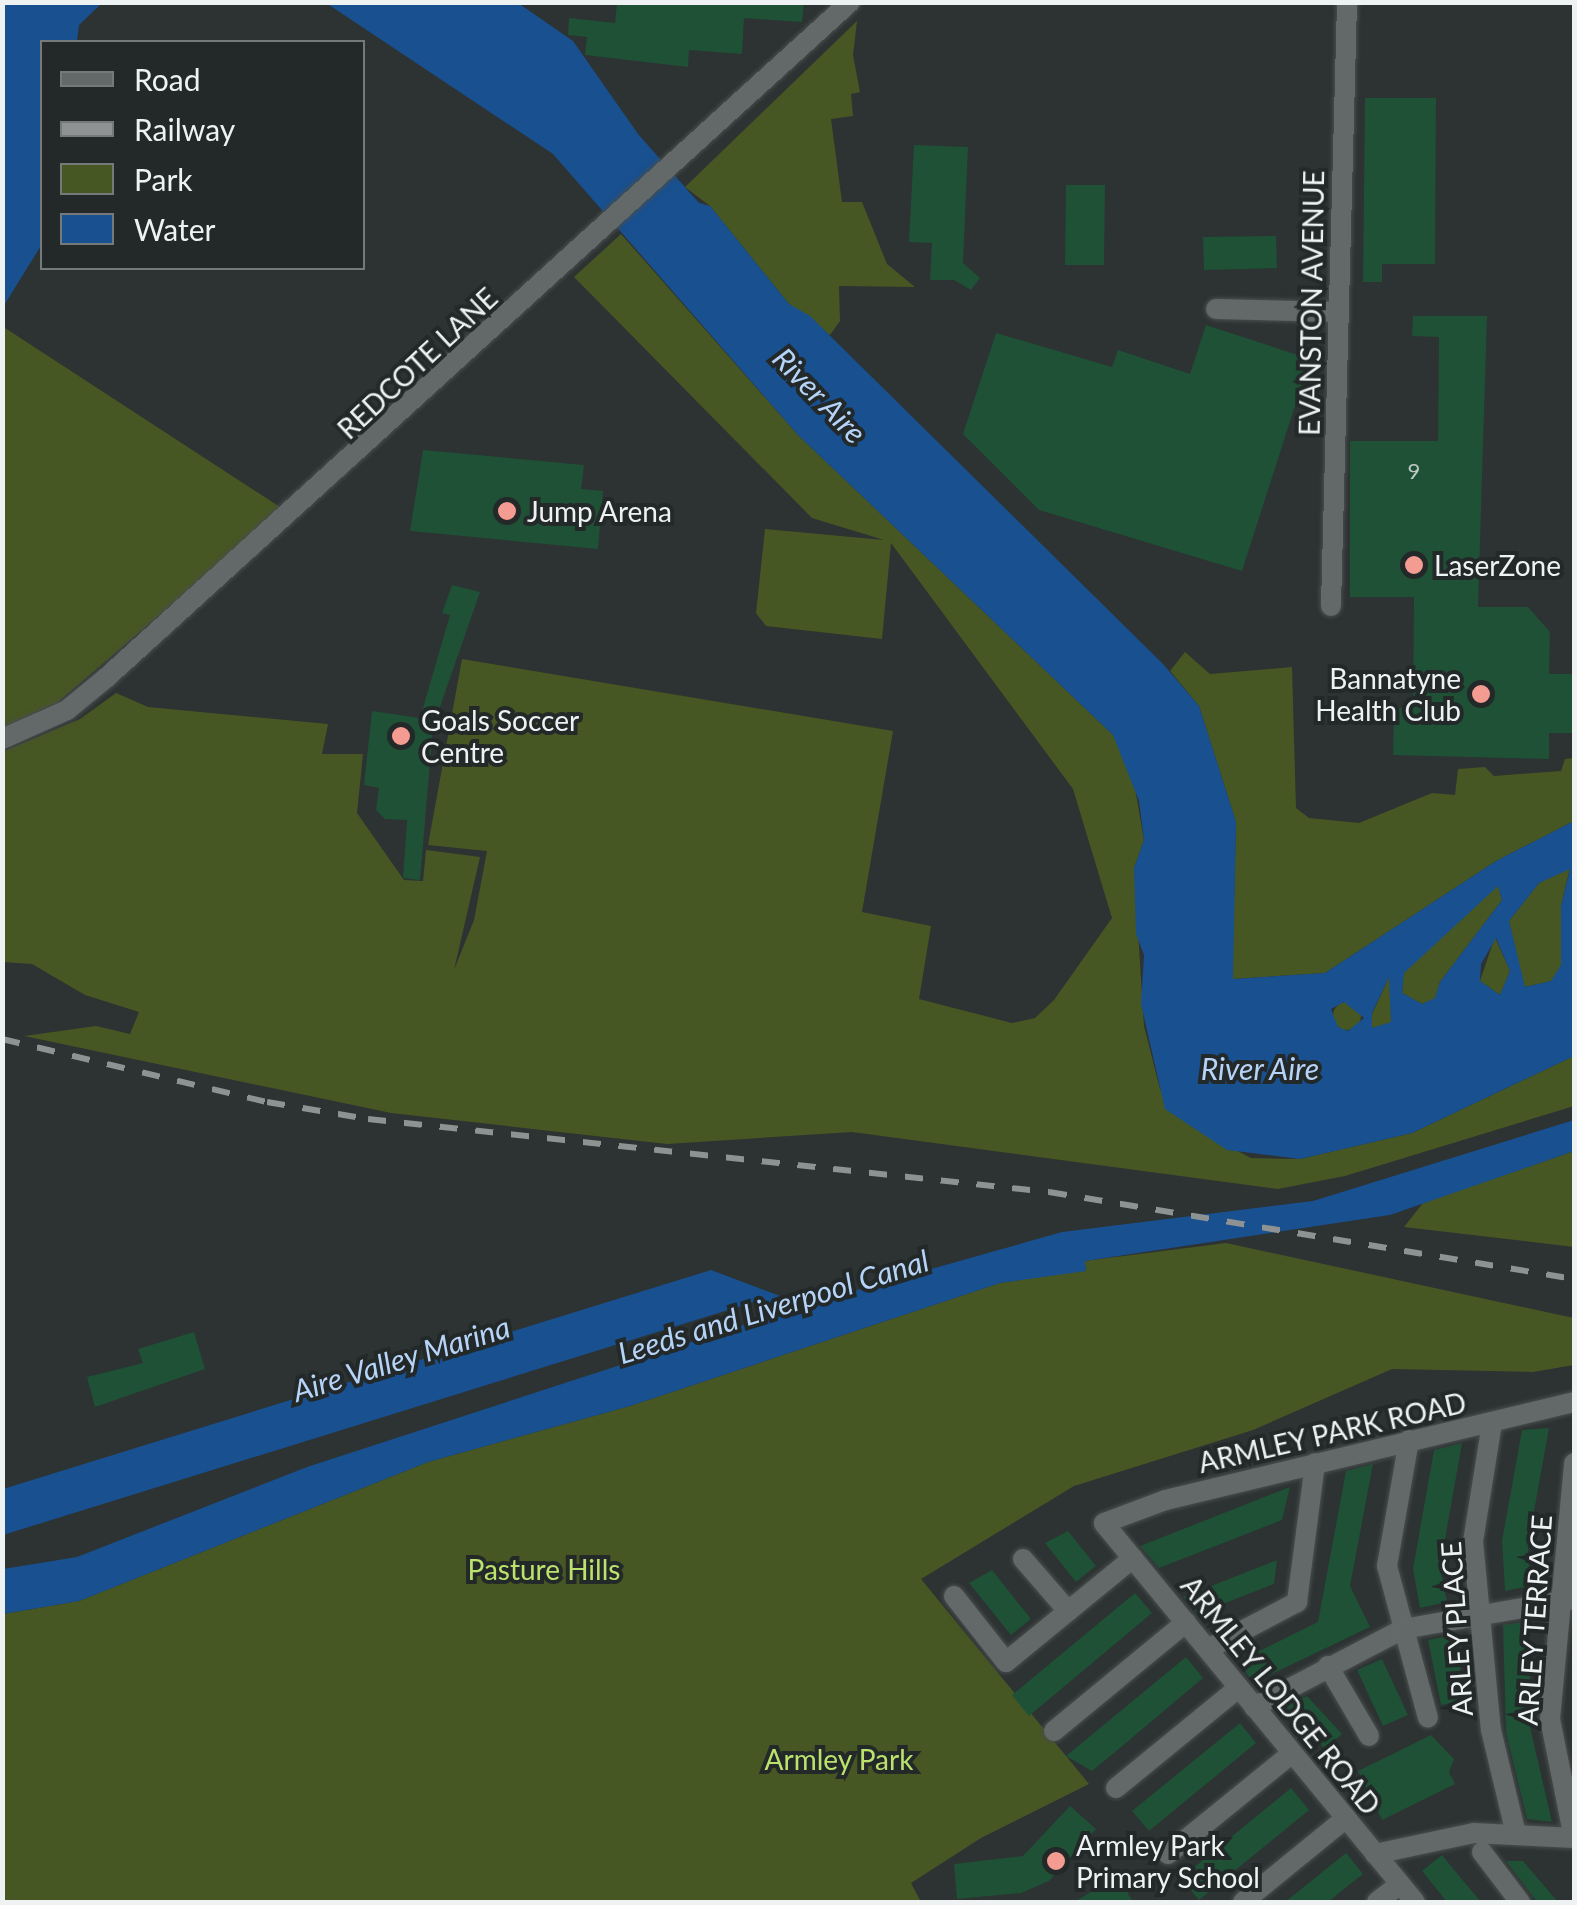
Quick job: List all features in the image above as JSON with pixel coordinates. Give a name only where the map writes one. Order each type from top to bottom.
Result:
[{"type":"street","name":"REDCOTE LANE","points":[[2,739],[67,710],[106,678],[686,156],[850,2]]},
{"type":"street","name":"EVANSTON AVENUE","points":[[1331,606],[1347,2]]},
{"type":"street","points":[[1216,309],[1338,312]]},
{"type":"street","name":"ARMLEY PARK ROAD","points":[[1104,1522],[1166,1500],[1574,1402]]},
{"type":"street","name":"ARLEY PLACE","points":[[1492,1423],[1473,1541],[1491,1730],[1515,1830]]},
{"type":"street","points":[[1409,1440],[1387,1566],[1428,1718]]},
{"type":"street","points":[[1208,1649],[1297,1602],[1315,1463]]},
{"type":"street","name":"ARLEY TERRACE","points":[[1574,1463],[1566,1599],[1550,1719],[1574,1838]]},
{"type":"street","name":"ARMLEY LODGE ROAD","points":[[1104,1522],[1415,1902]]},
{"type":"street","points":[[1023,1558],[1068,1611]]},
{"type":"street","points":[[954,1596],[1006,1662],[1133,1558]]},
{"type":"street","points":[[1254,1707],[1402,1629],[1566,1599]]},
{"type":"street","points":[[1054,1731],[1186,1622]]},
{"type":"street","points":[[1328,1666],[1369,1736]]},
{"type":"street","points":[[1116,1788],[1237,1688]]},
{"type":"street","points":[[1168,1854],[1291,1754]]},
{"type":"street","points":[[1243,1902],[1346,1818]]},
{"type":"street","points":[[1375,1854],[1515,1830],[1574,1838]]},
{"type":"street","points":[[1482,1852],[1520,1902]]},
{"type":"street","points":[[1377,1902],[1400,1884]]},
{"type":"green space","points":[[857,21],[853,55],[860,92],[851,94],[853,116],[831,119],[842,202],[862,202],[887,264],[915,287],[839,286],[840,321],[830,335],[789,304],[710,206],[685,187]]},
{"type":"green space","points":[[621,234],[798,435],[1113,735],[1133,777],[1144,840],[1134,868],[1144,1026],[1160,1089],[1192,1127],[1251,1158],[1300,1159],[1412,1133],[1574,1056],[1574,1106],[1345,1176],[1278,1189],[852,1132],[667,1144],[391,1113],[24,1036],[96,1026],[130,1034],[139,1012],[85,995],[32,964],[3,962],[2,752],[80,719],[116,693],[148,707],[328,724],[322,754],[363,754],[357,813],[404,880],[423,881],[426,850],[480,857],[454,970],[474,920],[487,851],[428,845],[462,659],[893,731],[862,912],[931,926],[919,999],[1012,1023],[1035,1018],[1054,1000],[1112,918],[1073,789],[891,543],[882,639],[766,626],[756,613],[765,529],[884,540],[812,518],[574,277]]},
{"type":"green space","points":[[2,326],[283,509],[58,702],[3,727]]},
{"type":"green space","points":[[1185,652],[1210,674],[1292,667],[1296,808],[1309,818],[1359,823],[1432,793],[1455,795],[1458,769],[1485,767],[1494,776],[1561,771],[1565,759],[1574,758],[1574,821],[1496,861],[1325,973],[1232,979],[1236,822],[1199,706],[1170,671]]},
{"type":"green space","points":[[1570,868],[1561,906],[1561,965],[1552,981],[1524,987],[1509,921],[1539,883]]},
{"type":"green space","points":[[1498,885],[1502,900],[1440,982],[1435,999],[1422,1004],[1402,993],[1403,973]]},
{"type":"green space","points":[[1495,937],[1510,971],[1500,995],[1480,981]]},
{"type":"green space","points":[[1390,975],[1391,1023],[1372,1028],[1372,1014]]},
{"type":"green space","points":[[1347,1002],[1357,1006],[1361,1016],[1357,1026],[1347,1030],[1337,1026],[1333,1016],[1337,1006]]},
{"type":"green space","points":[[1574,1151],[1574,1247],[1404,1227],[1423,1203]]},
{"type":"green space","points":[[1226,1243],[1574,1318],[1574,1365],[1533,1372],[1392,1369],[1253,1430],[1074,1486],[921,1579],[1089,1784],[981,1838],[911,1883],[921,1902],[3,1902],[3,1614],[79,1601],[428,1462],[630,1406],[1000,1283],[1086,1270],[1084,1261]]},
{"type":"water","points":[[3,3],[102,3],[79,25],[77,40],[40,40],[40,247],[3,307]]},
{"type":"water","name":"River Aire","points":[[326,3],[518,3],[573,41],[638,134],[699,203],[710,206],[789,304],[810,316],[1163,664],[1199,706],[1236,822],[1233,979],[1325,973],[1496,861],[1574,821],[1574,1056],[1412,1133],[1300,1159],[1227,1150],[1165,1109],[1141,1004],[1144,955],[1136,934],[1134,868],[1144,840],[1139,801],[1113,735],[798,435],[553,154]],"holes":[[[1570,869],[1561,906],[1561,965],[1551,981],[1525,987],[1509,921],[1539,883]],[[1498,886],[1502,900],[1440,982],[1435,998],[1422,1004],[1402,993],[1404,973]],[[1496,938],[1510,971],[1500,995],[1480,981],[1481,964]],[[1389,977],[1391,1022],[1372,1028],[1372,1013]],[[1344,1002],[1364,1018],[1348,1031],[1338,1027],[1331,1009]]]},
{"type":"water","name":"Leeds and Liverpool Canal","points":[[1574,1120],[1574,1151],[1390,1215],[1085,1261],[1086,1271],[1000,1283],[630,1406],[428,1462],[79,1601],[3,1614],[3,1569],[77,1557],[307,1467],[777,1314],[754,1302],[3,1535],[3,1489],[711,1270],[804,1305],[1062,1232],[1313,1201]]},
{"type":"building","points":[[617,2],[804,2],[802,22],[744,18],[742,54],[689,50],[688,67],[585,55],[587,37],[568,35],[569,18],[615,23]]},
{"type":"building","points":[[1365,98],[1436,98],[1435,264],[1382,264],[1382,282],[1363,282]]},
{"type":"building","points":[[914,145],[968,147],[963,263],[980,278],[971,290],[954,280],[930,280],[932,243],[909,242]]},
{"type":"building","points":[[1066,185],[1105,185],[1104,265],[1065,265]]},
{"type":"building","points":[[1276,236],[1277,268],[1204,270],[1203,237]]},
{"type":"building","points":[[1413,316],[1487,316],[1478,607],[1528,607],[1550,632],[1549,674],[1574,674],[1574,733],[1549,733],[1549,759],[1393,755],[1394,708],[1413,708],[1414,597],[1350,597],[1350,441],[1438,441],[1439,337],[1412,336]]},
{"type":"building","points":[[1206,325],[1310,359],[1242,571],[1039,510],[963,434],[996,333],[1112,367],[1118,350],[1190,374]]},
{"type":"building","name":"Jump Arena","points":[[423,450],[584,465],[581,489],[603,491],[598,549],[410,531]]},
{"type":"building","name":"Goals Soccer Centre","points":[[452,585],[480,592],[433,727],[420,880],[403,878],[407,820],[385,819],[376,810],[379,788],[364,785],[372,711],[420,718],[450,615],[442,613]]},
{"type":"building","points":[[194,1332],[205,1369],[95,1407],[87,1377],[143,1363],[138,1349]]},
{"type":"building","points":[[1549,1428],[1528,1545],[1530,1586],[1505,1591],[1502,1541],[1522,1430]]},
{"type":"building","points":[[1462,1443],[1440,1568],[1447,1602],[1420,1608],[1413,1569],[1434,1450]]},
{"type":"building","points":[[1373,1464],[1350,1586],[1370,1627],[1253,1683],[1239,1661],[1318,1622],[1346,1471]]},
{"type":"building","points":[[1290,1487],[1282,1520],[1159,1568],[1140,1546]]},
{"type":"building","points":[[1068,1531],[1096,1566],[1076,1582],[1045,1543]]},
{"type":"building","points":[[1277,1560],[1274,1584],[1197,1614],[1183,1597]]},
{"type":"building","points":[[992,1570],[1031,1619],[1011,1635],[969,1583]]},
{"type":"building","points":[[1135,1593],[1152,1613],[1029,1716],[1012,1695]]},
{"type":"building","points":[[1530,1621],[1530,1727],[1552,1822],[1527,1819],[1506,1732],[1503,1625]]},
{"type":"building","points":[[1454,1635],[1466,1700],[1441,1705],[1428,1640]]},
{"type":"building","points":[[1186,1657],[1203,1678],[1114,1753],[1092,1771],[1066,1756]]},
{"type":"building","points":[[1382,1659],[1408,1715],[1383,1726],[1357,1670]]},
{"type":"building","points":[[1307,1696],[1342,1734],[1325,1749],[1286,1706]]},
{"type":"building","points":[[1240,1723],[1256,1743],[1149,1831],[1132,1811]]},
{"type":"building","points":[[1431,1735],[1454,1759],[1449,1772],[1455,1784],[1382,1820],[1358,1771]]},
{"type":"building","points":[[1291,1788],[1309,1810],[1199,1900],[1181,1878]]},
{"type":"building","points":[[1070,1806],[1096,1829],[1049,1881],[1021,1893],[957,1899],[954,1864],[1023,1856]]},
{"type":"building","points":[[1346,1853],[1363,1874],[1328,1902],[1285,1902]]},
{"type":"building","points":[[1442,1855],[1481,1902],[1447,1902],[1422,1871]]},
{"type":"building","points":[[1506,1861],[1523,1861],[1558,1902],[1537,1902]]},
{"type":"building","points":[[1118,1876],[1133,1902],[1074,1902]]},
{"type":"railway","points":[[2,1039],[267,1102],[368,1119],[1049,1192],[1574,1279]]},
{"type":"place","name":"Jump Arena","points":[[507,511]]},
{"type":"place","name":"LaserZone","points":[[1414,565]]},
{"type":"place","name":"Bannatyne Health Club","points":[[1481,694]]},
{"type":"place","name":"Goals Soccer Centre","points":[[401,736]]},
{"type":"place","name":"Armley Park Primary School","points":[[1056,1861]]},
{"type":"water label","name":"Aire Valley Marina","points":[[401,1358]]},
{"type":"park label","name":"Pasture Hills","points":[[544,1569]]},
{"type":"park label","name":"Armley Park","points":[[839,1759]]}]
